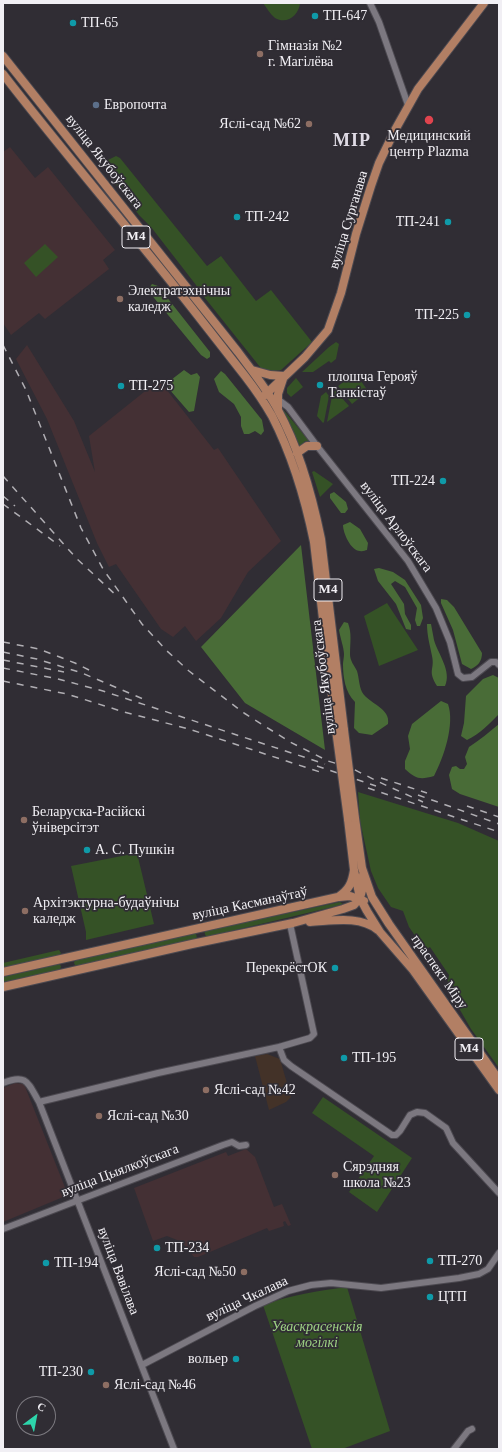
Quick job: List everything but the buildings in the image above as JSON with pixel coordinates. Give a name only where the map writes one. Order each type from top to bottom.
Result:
[{"type":"main road","name":"вуліца Сурганава","points":[[265,396],[309,352],[328,330],[341,293],[356,234],[379,164],[408,105],[425,79],[484,3]]},
{"type":"main road","name":"вуліца Якубоўскага","points":[[3,56],[252,370],[279,430],[294,456]]},
{"type":"main road","name":"вуліца Якубоўскага","points":[[3,74],[47,130],[278,411],[294,456],[314,542],[360,871]]},
{"type":"main road","points":[[252,370],[270,375],[284,376],[279,388],[278,411]]},
{"type":"main road","points":[[294,456],[307,446],[317,446]]},
{"type":"main road","points":[[338,897],[345,893],[360,871]]},
{"type":"main road","name":"праспект Міру","points":[[360,871],[360,898],[380,932],[413,970],[499,1090]]},
{"type":"main road","name":"праспект Міру","points":[[360,871],[372,897],[389,924],[499,1080]]},
{"type":"main road","name":"вуліца Касманаўтаў","points":[[3,972],[338,897],[346,896],[360,898]]},
{"type":"main road","points":[[338,897],[346,898],[348,900],[348,905],[343,909]]},
{"type":"main road","points":[[343,909],[350,907],[360,898],[389,924]]},
{"type":"main road","name":"вуліца Касманаўтаў","points":[[3,987],[184,945],[292,923],[343,909]]},
{"type":"main road","name":"вуліца Касманаўтаў","points":[[292,923],[355,920],[369,924],[380,932]]},
{"type":"street","points":[[370,3],[379,22],[408,105]]},
{"type":"street","points":[[265,396],[278,399],[288,407],[317,446]]},
{"type":"street","name":"вуліца Арлоўскага","points":[[317,446],[408,561],[423,583],[436,608],[450,642],[458,674],[467,679],[472,677],[491,662],[496,662],[499,665]]},
{"type":"street","points":[[39,1102],[158,1073],[279,1047],[310,1038],[314,1034],[292,923]]},
{"type":"street","points":[[279,1047],[284,1060],[291,1066],[392,1134],[396,1135],[410,1115],[417,1112],[425,1113],[446,1128],[453,1143],[499,1192]]},
{"type":"street","name":"вуліца Вавілава","points":[[3,1083],[17,1078],[22,1079],[27,1082],[39,1102],[174,1449]]},
{"type":"street","name":"вуліца Цыялкоўскага","points":[[3,1229],[223,1145],[232,1142],[239,1146],[246,1145]]},
{"type":"street","name":"вуліца Чкалава","points":[[142,1365],[255,1306],[288,1291],[331,1283],[381,1288],[459,1278],[479,1274],[488,1269],[499,1253]]},
{"type":"street","points":[[454,1449],[468,1431],[472,1429]]},
{"type":"shaded area","points":[[10,147],[35,178],[48,167],[115,250],[103,260],[109,269],[45,319],[39,313],[11,335],[3,323],[3,152]]},
{"type":"shaded area","points":[[27,345],[74,421],[95,472],[89,436],[159,380],[214,450],[218,448],[281,541],[248,572],[221,618],[196,641],[185,626],[173,637],[161,629],[116,564],[109,567],[97,543],[47,419],[16,359]]},
{"type":"shaded area","points":[[267,1054],[280,1059],[291,1097],[286,1102],[269,1110],[255,1056]]},
{"type":"shaded area","points":[[15,1083],[24,1084],[68,1195],[3,1222],[3,1088]]},
{"type":"shaded area","points":[[246,1149],[255,1157],[274,1207],[282,1204],[291,1225],[288,1226],[285,1221],[283,1222],[284,1226],[269,1231],[267,1228],[198,1257],[194,1257],[182,1242],[167,1236],[153,1241],[134,1188],[226,1152],[228,1156]]},
{"type":"green space","points":[[263,3],[300,3],[295,15],[292,18],[279,20],[270,13]]},
{"type":"green space","points":[[116,156],[120,158],[207,266],[221,256],[256,301],[271,290],[312,342],[281,370],[264,372],[151,227],[139,215],[108,174],[106,169],[106,161]]},
{"type":"green space","points":[[45,244],[58,257],[36,277],[24,263]]},
{"type":"green space","points":[[152,284],[158,286],[210,352],[210,357],[207,359],[201,355],[150,293],[149,288]]},
{"type":"green space","points":[[336,342],[339,344],[336,359],[331,363],[329,361],[313,372],[302,372],[329,347]]},
{"type":"green space","points":[[184,370],[191,375],[197,373],[200,377],[194,411],[189,412],[169,389],[167,383]]},
{"type":"green space","points":[[221,371],[262,420],[264,431],[261,435],[255,431],[249,434],[244,434],[241,426],[241,417],[234,404],[219,392],[214,379]]},
{"type":"green space","points":[[349,373],[356,374],[368,391],[352,404],[338,386],[345,381],[343,378]]},
{"type":"green space","points":[[296,378],[303,387],[291,397],[287,393],[287,388]]},
{"type":"green space","points":[[334,389],[349,406],[327,422],[333,391]]},
{"type":"green space","points":[[326,392],[329,396],[323,423],[317,416],[321,396]]},
{"type":"green space","points":[[282,408],[309,441],[305,441],[300,447]]},
{"type":"green space","points":[[314,471],[333,484],[320,497],[312,472]]},
{"type":"green space","points":[[334,492],[346,502],[348,509],[345,513],[341,513],[330,498],[330,494]]},
{"type":"green space","points":[[350,522],[360,529],[368,543],[367,550],[357,550],[348,541],[343,525]]},
{"type":"green space","points":[[301,545],[325,750],[245,703],[201,647]]},
{"type":"green space","points":[[379,568],[393,572],[405,580],[421,605],[423,618],[420,626],[417,626],[415,620],[417,608],[405,587],[395,581],[391,584],[404,604],[405,614],[411,625],[411,630],[406,629],[396,604],[378,581],[374,569]]},
{"type":"green space","points":[[441,599],[447,600],[454,607],[482,653],[479,663],[471,669],[462,664],[453,630],[441,603]]},
{"type":"green space","points":[[387,603],[418,650],[379,666],[364,616]]},
{"type":"green space","points":[[344,622],[348,623],[351,661],[357,671],[362,692],[369,700],[383,710],[388,719],[388,724],[372,735],[359,733],[354,728],[355,702],[349,694],[345,684],[343,669],[344,652],[339,630]]},
{"type":"green space","points":[[427,624],[431,624],[434,640],[446,669],[447,680],[445,686],[437,686],[432,677],[433,661]]},
{"type":"green space","points":[[493,675],[499,678],[499,714],[480,732],[467,740],[461,736],[464,723],[466,696],[483,679]]},
{"type":"green space","points":[[441,701],[448,704],[450,712],[449,731],[445,750],[434,776],[418,778],[405,769],[405,761],[410,749],[408,736],[412,724]]},
{"type":"green space","points":[[499,724],[499,807],[460,794],[452,789],[449,775],[452,767],[456,766],[460,769],[464,769],[467,764],[465,757],[469,747]]},
{"type":"green space","points":[[358,792],[458,823],[499,841],[499,1068],[471,1029],[456,1003],[447,985],[449,975],[430,947],[425,950],[409,927],[403,911],[391,907],[378,888],[371,871],[360,821]]},
{"type":"green space","points":[[137,853],[154,924],[86,940],[86,932],[71,866]]},
{"type":"green space","points":[[340,902],[343,904],[206,937],[204,931]]},
{"type":"green space","points":[[196,933],[197,939],[77,966],[74,963],[75,960]]},
{"type":"green space","points":[[59,950],[61,953],[60,955],[3,968],[3,963]]},
{"type":"green space","points":[[59,964],[61,966],[60,970],[3,982],[3,977]]},
{"type":"green space","points":[[323,1097],[412,1158],[377,1212],[349,1192],[374,1156],[312,1113]]},
{"type":"green space","name":"Уваскрасенскія могілкі","points":[[347,1287],[390,1431],[342,1449],[312,1449],[263,1305],[294,1296]]},
{"type":"railway","points":[[3,345],[26,390],[81,528],[103,569],[142,624],[167,651],[189,671],[244,713],[290,742],[328,761],[351,768],[423,802]]},
{"type":"railway","points":[[3,476],[77,559],[118,597]]},
{"type":"railway","points":[[3,496],[15,506]]},
{"type":"railway","points":[[3,504],[60,546]]},
{"type":"railway","points":[[3,642],[39,649],[75,663],[93,672]]},
{"type":"railway","points":[[3,652],[37,659],[82,673],[148,701]]},
{"type":"railway","points":[[3,660],[64,672]]},
{"type":"railway","points":[[3,668],[58,679],[103,691],[325,764]]},
{"type":"railway","points":[[3,681],[67,694],[124,712],[189,729],[323,773]]},
{"type":"railway","points":[[317,766],[376,786]]},
{"type":"railway","points":[[381,778],[427,793]]},
{"type":"railway","points":[[368,788],[499,832]]},
{"type":"railway","points":[[418,795],[499,824]]},
{"type":"railway","points":[[467,806],[499,817]]},
{"type":"place","name":"ТП-647","points":[[315,16]]},
{"type":"place","name":"ТП-65","points":[[73,23]]},
{"type":"place","name":"Гімназія №2 г. Магілёва","points":[[260,54]]},
{"type":"place","name":"Европочта","points":[[96,105]]},
{"type":"place","name":"Медицинский центр Plazma","points":[[429,120]]},
{"type":"place","name":"Яслі-сад №62","points":[[309,124]]},
{"type":"place","name":"ТП-242","points":[[237,217]]},
{"type":"place","name":"ТП-241","points":[[448,222]]},
{"type":"place","name":"Электратэхнічны каледж","points":[[120,299]]},
{"type":"place","name":"ТП-225","points":[[467,315]]},
{"type":"place","name":"плошча Герояў Танкістаў","points":[[320,385]]},
{"type":"place","name":"ТП-275","points":[[121,386]]},
{"type":"place","name":"ТП-224","points":[[443,481]]},
{"type":"place","name":"Беларуска-Расійскі ўніверсітэт","points":[[24,820]]},
{"type":"place","name":"А. С. Пушкін","points":[[87,850]]},
{"type":"place","name":"Архітэктурна-будаўнічы каледж","points":[[25,911]]},
{"type":"place","name":"ПерекрёстОК","points":[[335,968]]},
{"type":"place","name":"ТП-195","points":[[344,1058]]},
{"type":"place","name":"Яслі-сад №42","points":[[206,1090]]},
{"type":"place","name":"Яслі-сад №30","points":[[99,1116]]},
{"type":"place","name":"Сярэдняя школа №23","points":[[335,1175]]},
{"type":"place","name":"ТП-234","points":[[157,1248]]},
{"type":"place","name":"ТП-270","points":[[430,1261]]},
{"type":"place","name":"ТП-194","points":[[46,1263]]},
{"type":"place","name":"Яслі-сад №50","points":[[244,1272]]},
{"type":"place","name":"ЦТП","points":[[430,1297]]},
{"type":"place","name":"вольер","points":[[236,1359]]},
{"type":"place","name":"ТП-230","points":[[91,1372]]},
{"type":"place","name":"Яслі-сад №46","points":[[106,1385]]},
{"type":"district","name":"МІР","points":[[352,141]]}]
